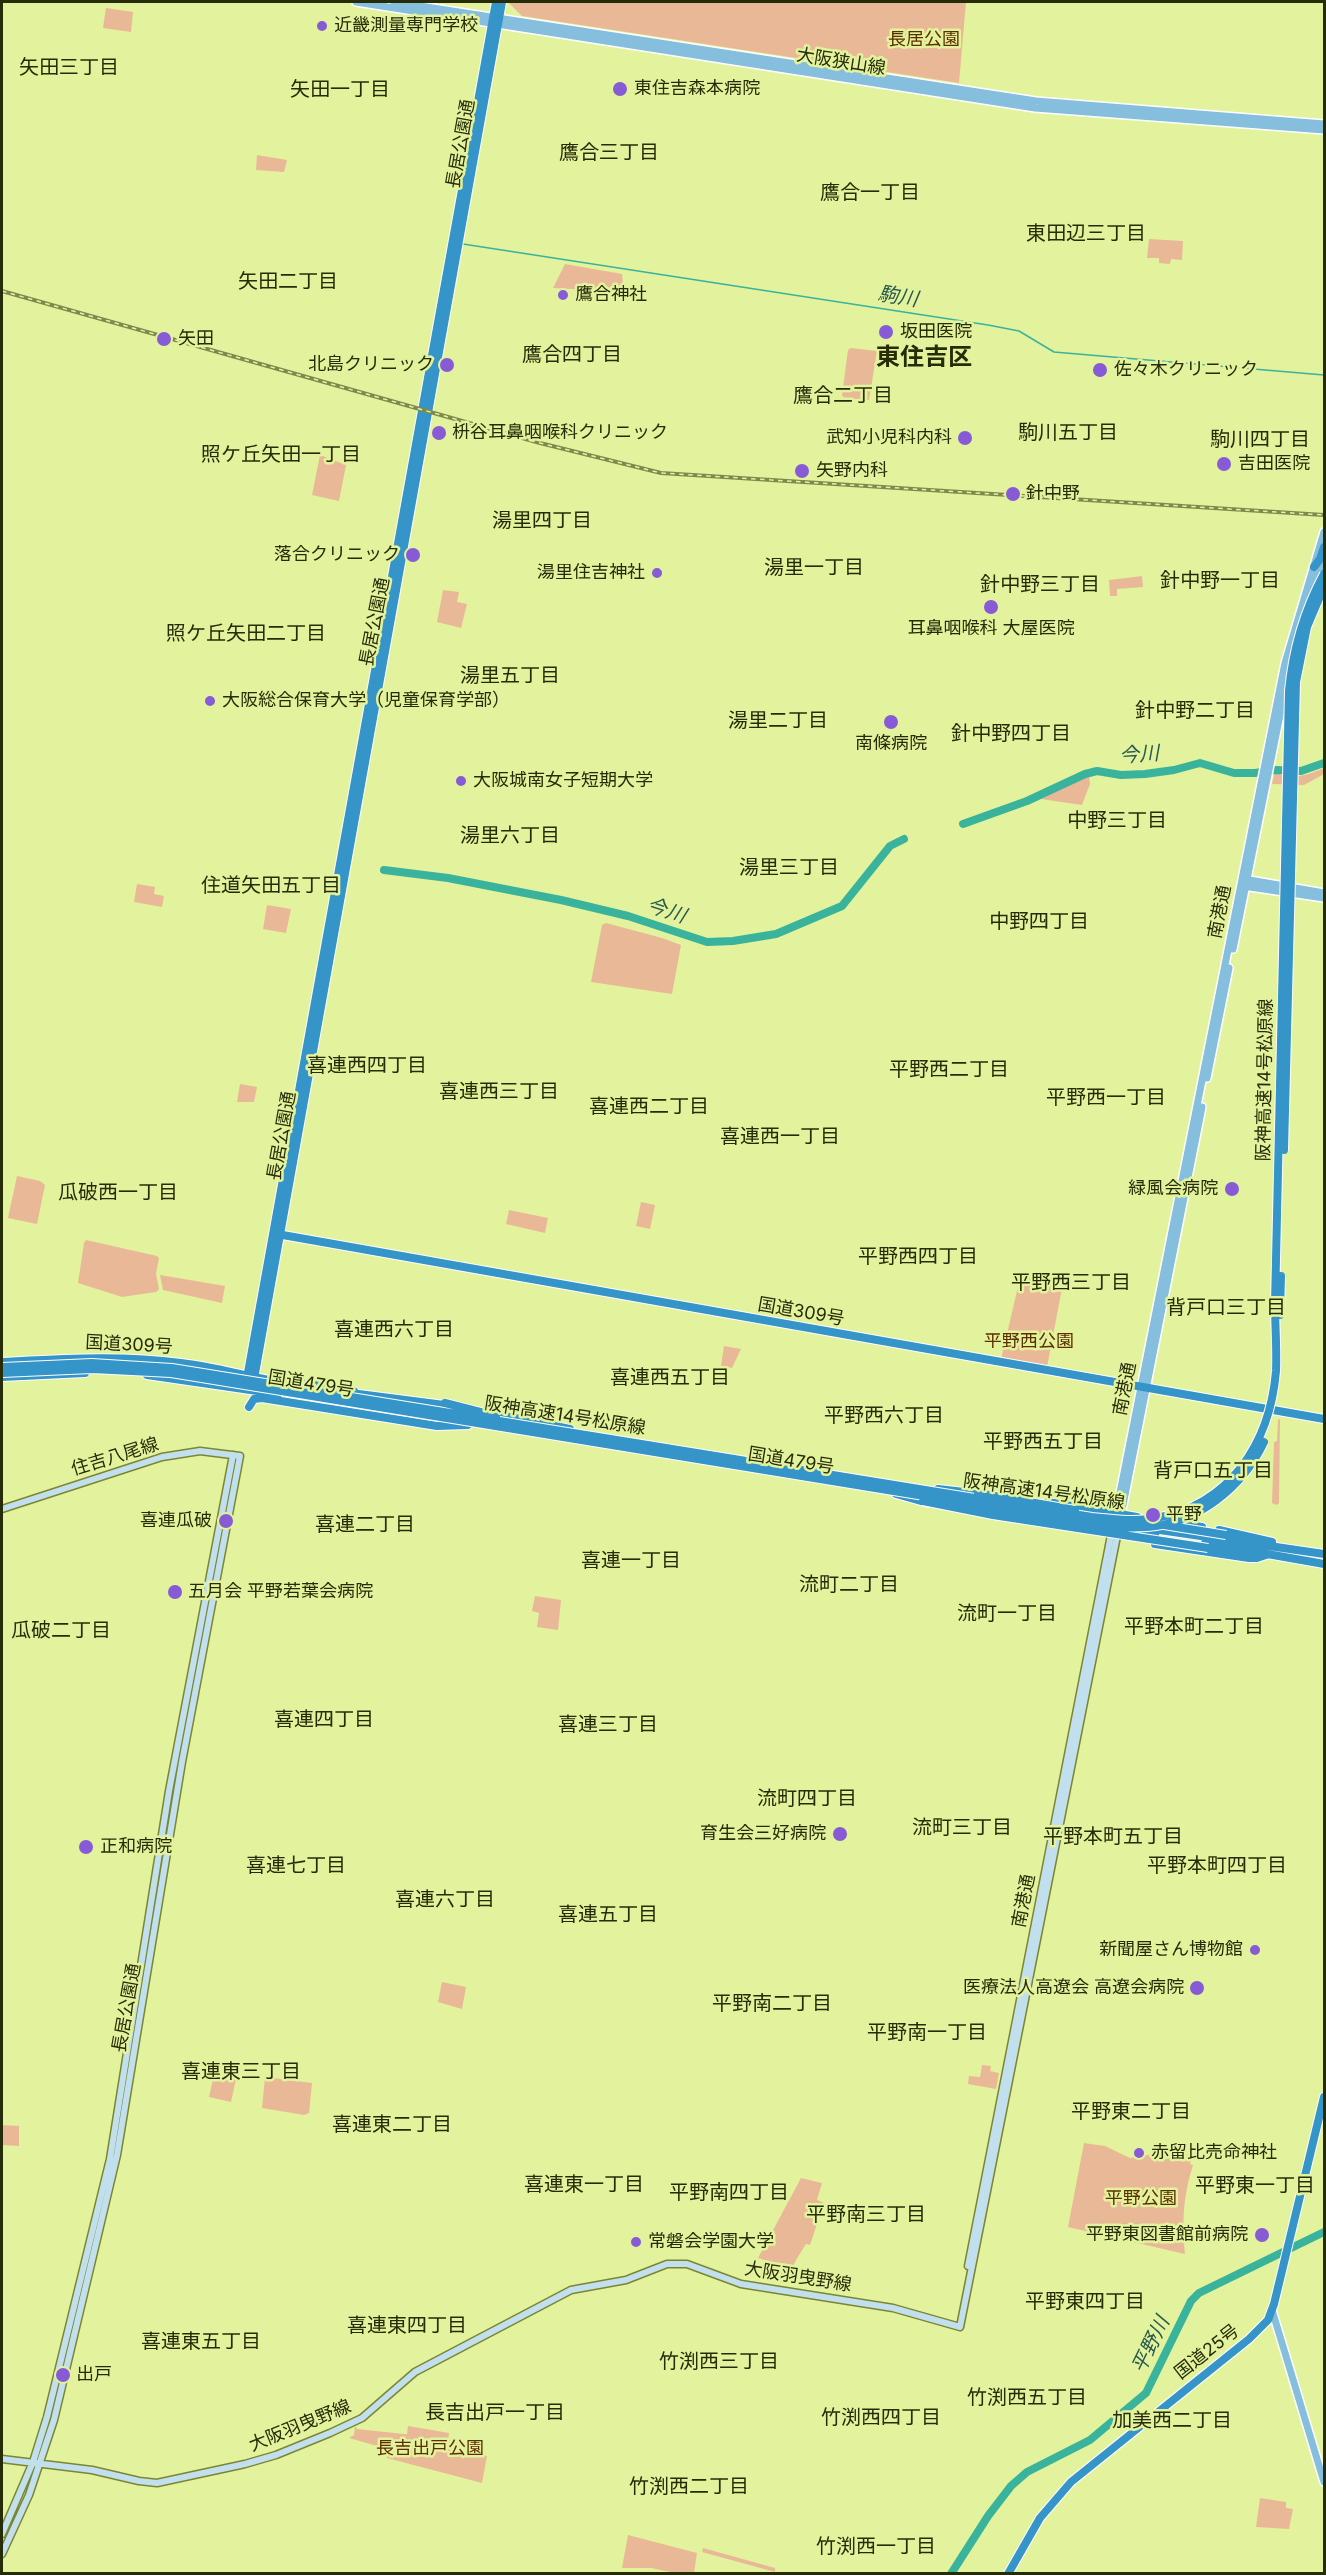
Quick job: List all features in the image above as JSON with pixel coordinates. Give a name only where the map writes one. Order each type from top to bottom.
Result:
[{"type":"highway","name":"長居公園通","points":[[249,1390],[495,20],[496,2]]},
{"type":"highway","name":"長居公園通","points":[[495,20],[502,2]]},
{"type":"highway","points":[[1314,567],[1320,560],[1324,546]]},
{"type":"highway","name":"阪神高速14号松原線","points":[[2,1367],[92,1363],[149,1365],[1092,1517],[1153,1519],[1183,1511],[1218,1491],[1242,1468],[1259,1440],[1268,1414],[1276,1371],[1281,992],[1289,691],[1299,632],[1308,606],[1324,574]]},
{"type":"highway","name":"阪神高速14号松原線","points":[[2,1375],[93,1369],[149,1371],[1079,1521],[1147,1527],[1180,1519],[1212,1503],[1234,1486],[1249,1469],[1259,1452],[1273,1417],[1279,1367],[1296,682],[1307,627],[1324,586]]},
{"type":"highway","name":"国道309号","points":[[277,1234],[1324,1419]]},
{"type":"highway","name":"国道309号","points":[[2,1362],[81,1358],[133,1359],[183,1363],[251,1375]]},
{"type":"highway","name":"国道309号","points":[[2,1375],[120,1373],[249,1390]]},
{"type":"highway","name":"国道479号","points":[[251,1375],[336,1392],[444,1405],[892,1490],[1115,1529],[1268,1545],[1324,1554]]},
{"type":"highway","points":[[268,1378],[445,1403],[519,1424]]},
{"type":"highway","name":"国道479号","points":[[249,1390],[892,1490]]},
{"type":"highway","points":[[263,1392],[445,1424],[507,1429]]},
{"type":"highway","points":[[249,1407],[254,1399],[262,1398],[437,1426],[468,1425]]},
{"type":"highway","points":[[892,1490],[924,1487],[1081,1506],[1218,1530],[1271,1541],[1281,1547]]},
{"type":"highway","points":[[940,1492],[961,1491],[987,1494],[1268,1545]]},
{"type":"highway","points":[[905,1493],[918,1500],[993,1515],[1324,1564]]},
{"type":"highway","points":[[1115,1529],[1249,1558],[1266,1555]]},
{"type":"highway","name":"国道25号","points":[[1008,2574],[1040,2518],[1071,2482],[1262,2328],[1272,2310],[1324,2097]]},
{"type":"main road","name":"大阪狭山線","points":[[356,2],[495,20],[1036,101],[1324,124]]},
{"type":"main road","name":"大阪狭山線","points":[[394,2],[1035,108],[1324,130]]},
{"type":"main road","name":"南港通","points":[[958,2326],[1292,632],[1324,532]]},
{"type":"main road","name":"南港通","points":[[1265,772],[1296,642],[1311,591],[1324,561]]},
{"type":"main road","points":[[1244,883],[1324,893]]},
{"type":"main road","points":[[1244,883],[1324,898]]},
{"type":"main road","name":"住吉八尾線","points":[[2,1509],[162,1457],[200,1451],[236,1456]]},
{"type":"main road","name":"長居公園通","points":[[2,2554],[41,2463],[110,2159],[168,1802],[236,1456]]},
{"type":"main road","name":"大阪羽曳野線","points":[[2,2458],[92,2470],[158,2483],[276,2455],[362,2418],[415,2372],[571,2290],[626,2280],[672,2263],[687,2265],[741,2284],[883,2306],[958,2326]]},
{"type":"main road","points":[[1272,2310],[1324,2482]]},
{"type":"main road","name":"長居公園通","points":[[2,2534],[46,2435]]},
{"type":"green space","name":"長居公園","points":[[508,2],[966,2],[959,83],[522,16]]},
{"type":"green space","points":[[106,8],[133,12],[131,32],[103,28]]},
{"type":"green space","points":[[257,155],[287,160],[284,172],[256,170]]},
{"type":"green space","points":[[1149,239],[1183,241],[1182,260],[1171,259],[1170,264],[1159,263],[1159,258],[1147,258]]},
{"type":"green space","points":[[565,264],[622,274],[624,295],[608,291],[553,288]]},
{"type":"green space","points":[[851,348],[877,351],[869,400],[844,398],[842,395],[848,350]]},
{"type":"green space","points":[[320,455],[346,465],[339,501],[312,495]]},
{"type":"green space","points":[[1142,576],[1143,587],[1117,589],[1117,596],[1110,596],[1109,580]]},
{"type":"green space","points":[[443,590],[459,592],[457,602],[467,604],[461,628],[437,622]]},
{"type":"green space","points":[[1324,768],[1324,774],[1304,785],[1272,784],[1275,772],[1293,777]]},
{"type":"green space","points":[[1089,776],[1090,784],[1082,805],[1041,799]]},
{"type":"green space","points":[[137,884],[155,887],[154,894],[164,896],[162,907],[134,902]]},
{"type":"green space","points":[[267,905],[291,909],[286,933],[263,929]]},
{"type":"green space","points":[[606,923],[681,945],[672,994],[591,982],[602,925]]},
{"type":"green space","points":[[240,1084],[257,1087],[254,1102],[237,1102]]},
{"type":"green space","points":[[17,1176],[40,1181],[45,1185],[37,1224],[8,1218]]},
{"type":"green space","points":[[641,1202],[655,1205],[650,1229],[636,1226]]},
{"type":"green space","points":[[509,1210],[548,1218],[545,1233],[506,1224]]},
{"type":"green space","points":[[86,1240],[157,1256],[159,1258],[156,1274],[159,1289],[156,1292],[122,1297],[78,1283]]},
{"type":"green space","name":"平野西公園","points":[[1021,1274],[1063,1283],[1047,1367],[1001,1359]]},
{"type":"green space","points":[[160,1275],[225,1286],[222,1303],[163,1290]]},
{"type":"green space","points":[[724,1346],[741,1349],[732,1368],[721,1366]]},
{"type":"green space","points":[[1280,1419],[1279,1503],[1277,1505],[1272,1503],[1274,1442],[1277,1441],[1278,1420]]},
{"type":"green space","points":[[535,1596],[561,1600],[558,1630],[537,1627],[539,1613],[532,1611]]},
{"type":"green space","points":[[442,1982],[466,1987],[462,2009],[438,2002]]},
{"type":"green space","points":[[982,2065],[991,2066],[990,2071],[999,2073],[996,2089],[968,2084],[969,2076],[980,2077]]},
{"type":"green space","points":[[214,2074],[236,2079],[231,2102],[209,2097]]},
{"type":"green space","points":[[265,2077],[312,2083],[309,2113],[304,2115],[262,2108]]},
{"type":"green space","points":[[2,2125],[19,2126],[19,2146],[2,2145]]},
{"type":"green space","name":"平野公園","points":[[1084,2143],[1105,2146],[1130,2158],[1161,2153],[1165,2149],[1192,2156],[1190,2164],[1193,2165],[1184,2209],[1185,2254],[1068,2227]]},
{"type":"green space","points":[[801,2178],[822,2183],[817,2200],[824,2203],[810,2245],[806,2244],[786,2283],[767,2280],[768,2261],[758,2258]]},
{"type":"green space","name":"長吉出戸公園","points":[[355,2426],[357,2429],[404,2434],[407,2434],[408,2426],[449,2433],[448,2440],[470,2446],[469,2452],[487,2456],[482,2483],[387,2458],[388,2449],[349,2438],[354,2435]]},
{"type":"green space","points":[[1260,2498],[1286,2502],[1286,2508],[1293,2509],[1289,2529],[1256,2527]]},
{"type":"green space","points":[[628,2535],[697,2553],[694,2573],[675,2573],[651,2568],[622,2568]]},
{"type":"green space","points":[[703,2548],[775,2568],[775,2572],[702,2552]]},
{"type":"waterway","name":"駒川","points":[[463,244],[988,325],[1019,331],[1054,352],[1324,375]]},
{"type":"waterway","name":"今川","points":[[963,824],[1027,801],[1085,774],[1097,771],[1121,775],[1145,774],[1200,763],[1234,773],[1255,773],[1275,770],[1301,771],[1324,763]]},
{"type":"waterway","name":"今川","points":[[384,870],[448,878],[561,900],[628,916],[707,942],[733,941],[776,934],[842,906],[890,846],[904,839]]},
{"type":"waterway","name":"平野川","points":[[951,2574],[988,2516],[1011,2486],[1027,2472],[1090,2440],[1146,2393],[1191,2301],[1199,2293],[1324,2232]]},
{"type":"railway","points":[[2,291],[540,443],[661,473],[1324,515]]},
{"type":"place","name":"近畿測量専門学校","points":[[322,26]]},
{"type":"place","name":"東住吉森本病院","points":[[620,89]]},
{"type":"place","name":"鷹合神社","points":[[563,295]]},
{"type":"place","name":"坂田医院","points":[[886,332]]},
{"type":"place","name":"矢田","points":[[164,339]]},
{"type":"place","name":"北島クリニック","points":[[447,365]]},
{"type":"place","name":"佐々木クリニック","points":[[1100,370]]},
{"type":"place","name":"枡谷耳鼻咽喉科クリニック","points":[[439,433]]},
{"type":"place","name":"武知小児科内科","points":[[965,438]]},
{"type":"place","name":"吉田医院","points":[[1224,464]]},
{"type":"place","name":"矢野内科","points":[[802,471]]},
{"type":"place","name":"針中野","points":[[1013,494]]},
{"type":"place","name":"落合クリニック","points":[[413,555]]},
{"type":"place","name":"湯里住吉神社","points":[[657,573]]},
{"type":"place","name":"耳鼻咽喉科 大屋医院","points":[[991,607]]},
{"type":"place","name":"大阪総合保育大学（児童保育学部）","points":[[210,701]]},
{"type":"place","name":"南條病院","points":[[891,722]]},
{"type":"place","name":"大阪城南女子短期大学","points":[[461,781]]},
{"type":"place","name":"緑風会病院","points":[[1232,1189]]},
{"type":"place","name":"平野","points":[[1153,1515]]},
{"type":"place","name":"喜連瓜破","points":[[226,1521]]},
{"type":"place","name":"五月会 平野若葉会病院","points":[[175,1592]]},
{"type":"place","name":"育生会三好病院","points":[[840,1834]]},
{"type":"place","name":"正和病院","points":[[86,1847]]},
{"type":"place","name":"新聞屋さん博物館","points":[[1255,1950]]},
{"type":"place","name":"医療法人高遼会 高遼会病院","points":[[1197,1988]]},
{"type":"place","name":"赤留比売命神社","points":[[1139,2153]]},
{"type":"place","name":"平野東図書館前病院","points":[[1262,2235]]},
{"type":"place","name":"常磐会学園大学","points":[[636,2242]]},
{"type":"place","name":"出戸","points":[[63,2375]]},
{"type":"district","name":"矢田三丁目","points":[[69,68]]},
{"type":"district","name":"矢田一丁目","points":[[340,90]]},
{"type":"district","name":"鷹合三丁目","points":[[609,153]]},
{"type":"district","name":"鷹合一丁目","points":[[870,193]]},
{"type":"district","name":"東田辺三丁目","points":[[1086,234]]},
{"type":"district","name":"矢田二丁目","points":[[288,282]]},
{"type":"district","name":"鷹合四丁目","points":[[572,355]]},
{"type":"district","name":"東住吉区","points":[[924,358]]},
{"type":"district","name":"鷹合二丁目","points":[[843,396]]},
{"type":"district","name":"駒川五丁目","points":[[1068,433]]},
{"type":"district","name":"駒川四丁目","points":[[1260,440]]},
{"type":"district","name":"照ケ丘矢田一丁目","points":[[281,455]]},
{"type":"district","name":"湯里四丁目","points":[[542,521]]},
{"type":"district","name":"湯里一丁目","points":[[814,568]]},
{"type":"district","name":"針中野一丁目","points":[[1220,581]]},
{"type":"district","name":"針中野三丁目","points":[[1040,585]]},
{"type":"district","name":"照ケ丘矢田二丁目","points":[[246,634]]},
{"type":"district","name":"湯里五丁目","points":[[510,676]]},
{"type":"district","name":"針中野二丁目","points":[[1195,711]]},
{"type":"district","name":"湯里二丁目","points":[[778,721]]},
{"type":"district","name":"針中野四丁目","points":[[1011,734]]},
{"type":"district","name":"中野三丁目","points":[[1117,821]]},
{"type":"district","name":"湯里六丁目","points":[[510,836]]},
{"type":"district","name":"湯里三丁目","points":[[789,868]]},
{"type":"district","name":"住道矢田五丁目","points":[[271,886]]},
{"type":"district","name":"中野四丁目","points":[[1039,922]]},
{"type":"district","name":"喜連西四丁目","points":[[367,1066]]},
{"type":"district","name":"平野西二丁目","points":[[949,1070]]},
{"type":"district","name":"喜連西三丁目","points":[[499,1092]]},
{"type":"district","name":"平野西一丁目","points":[[1106,1098]]},
{"type":"district","name":"喜連西二丁目","points":[[649,1107]]},
{"type":"district","name":"喜連西一丁目","points":[[780,1137]]},
{"type":"district","name":"瓜破西一丁目","points":[[118,1193]]},
{"type":"district","name":"平野西四丁目","points":[[918,1257]]},
{"type":"district","name":"平野西三丁目","points":[[1071,1283]]},
{"type":"district","name":"背戸口三丁目","points":[[1226,1308]]},
{"type":"district","name":"喜連西六丁目","points":[[394,1330]]},
{"type":"district","name":"喜連西五丁目","points":[[670,1378]]},
{"type":"district","name":"平野西六丁目","points":[[884,1416]]},
{"type":"district","name":"平野西五丁目","points":[[1043,1442]]},
{"type":"district","name":"背戸口五丁目","points":[[1213,1471]]},
{"type":"district","name":"喜連二丁目","points":[[365,1525]]},
{"type":"district","name":"喜連一丁目","points":[[631,1561]]},
{"type":"district","name":"流町二丁目","points":[[849,1585]]},
{"type":"district","name":"流町一丁目","points":[[1007,1614]]},
{"type":"district","name":"平野本町二丁目","points":[[1194,1627]]},
{"type":"district","name":"瓜破二丁目","points":[[61,1631]]},
{"type":"district","name":"喜連四丁目","points":[[324,1720]]},
{"type":"district","name":"喜連三丁目","points":[[608,1725]]},
{"type":"district","name":"流町四丁目","points":[[807,1799]]},
{"type":"district","name":"流町三丁目","points":[[962,1828]]},
{"type":"district","name":"平野本町五丁目","points":[[1113,1837]]},
{"type":"district","name":"喜連七丁目","points":[[296,1866]]},
{"type":"district","name":"平野本町四丁目","points":[[1217,1866]]},
{"type":"district","name":"喜連六丁目","points":[[445,1900]]},
{"type":"district","name":"喜連五丁目","points":[[608,1915]]},
{"type":"district","name":"平野南二丁目","points":[[772,2004]]},
{"type":"district","name":"平野南一丁目","points":[[927,2033]]},
{"type":"district","name":"喜連東三丁目","points":[[241,2072]]},
{"type":"district","name":"平野東二丁目","points":[[1131,2112]]},
{"type":"district","name":"喜連東二丁目","points":[[392,2125]]},
{"type":"district","name":"喜連東一丁目","points":[[584,2185]]},
{"type":"district","name":"平野東一丁目","points":[[1255,2186]]},
{"type":"district","name":"平野南四丁目","points":[[729,2193]]},
{"type":"district","name":"平野南三丁目","points":[[866,2215]]},
{"type":"district","name":"平野東四丁目","points":[[1085,2302]]},
{"type":"district","name":"喜連東四丁目","points":[[407,2326]]},
{"type":"district","name":"喜連東五丁目","points":[[201,2342]]},
{"type":"district","name":"竹渕西三丁目","points":[[719,2362]]},
{"type":"district","name":"竹渕西五丁目","points":[[1027,2398]]},
{"type":"district","name":"長吉出戸一丁目","points":[[495,2413]]},
{"type":"district","name":"竹渕西四丁目","points":[[881,2418]]},
{"type":"district","name":"加美西二丁目","points":[[1172,2421]]},
{"type":"district","name":"竹渕西二丁目","points":[[689,2487]]},
{"type":"district","name":"竹渕西一丁目","points":[[876,2547]]}]
